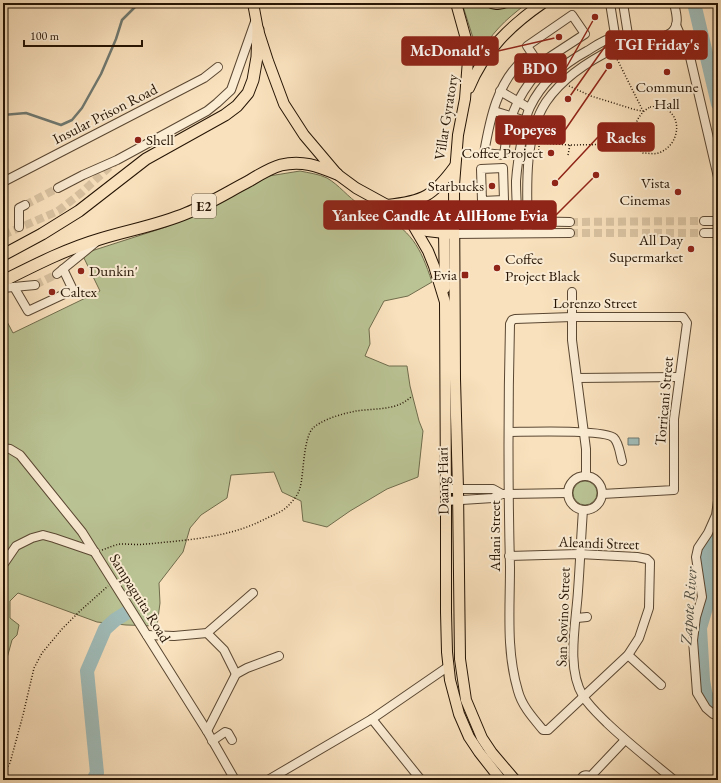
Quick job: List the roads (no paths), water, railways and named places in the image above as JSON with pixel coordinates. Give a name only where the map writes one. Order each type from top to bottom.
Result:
[{"type":"highway","points":[[3,255],[42,234],[79,211],[146,159],[224,115],[237,106],[248,93],[253,80],[256,69],[258,30]]},
{"type":"highway","name":"E2","points":[[3,281],[66,250],[185,214],[201,207],[268,170],[281,165],[295,163],[309,164],[319,166],[337,174]]},
{"type":"main road","points":[[253,3],[258,30],[275,84],[284,104],[304,135],[337,174],[356,188],[387,205]]},
{"type":"main road","name":"Villar Gyratory","points":[[387,205],[417,201],[429,195],[438,188],[455,166],[458,135],[465,99],[468,72],[468,47],[456,3]]},
{"type":"main road","points":[[492,3],[503,3]]},
{"type":"main road","points":[[465,99],[476,73],[495,44],[517,22],[543,3]]},
{"type":"main road","name":"Daang Hari","points":[[455,166],[454,223],[449,234],[458,489],[460,659],[466,700],[482,738],[515,780]]},
{"type":"main road","name":"Daang Hari","points":[[387,205],[410,220],[428,250],[445,302],[446,612],[448,666],[450,680],[458,708],[470,737],[479,752],[501,780]]},
{"type":"main road","points":[[410,220],[428,231],[449,234],[445,302]]},
{"type":"street","points":[[610,3],[615,36],[615,48]]},
{"type":"street","points":[[622,3],[628,39]]},
{"type":"street","points":[[517,233],[518,155],[529,108],[537,96],[550,78],[566,64],[603,41],[615,36],[640,41],[666,36],[672,32],[677,21],[674,3]]},
{"type":"street","points":[[572,15],[585,34],[539,64],[527,46],[572,15]]},
{"type":"street","points":[[58,188],[84,174],[117,160],[207,111],[217,103],[231,90],[256,18]]},
{"type":"street","points":[[676,25],[690,57],[718,177]]},
{"type":"street","points":[[528,233],[527,181],[533,136],[536,125],[546,103],[563,82],[593,59],[615,48],[628,39]]},
{"type":"street","points":[[525,58],[538,72],[528,84],[518,102],[506,131],[504,155],[484,153],[489,122],[500,90],[517,65],[525,58]]},
{"type":"street","name":"Insular Prison Road","points":[[3,182],[204,78],[218,67]]},
{"type":"street","points":[[500,90],[529,108]]},
{"type":"street","points":[[494,111],[526,121]]},
{"type":"street","points":[[503,168],[504,200],[482,201],[481,169],[503,168]]},
{"type":"street","points":[[19,227],[19,208],[24,205]]},
{"type":"street","points":[[454,223],[518,221],[570,222]]},
{"type":"street","points":[[704,221],[718,221]]},
{"type":"street","points":[[449,234],[570,233]]},
{"type":"street","points":[[704,233],[718,233]]},
{"type":"street","points":[[14,287],[28,311],[73,290],[60,272],[100,239]]},
{"type":"street","points":[[3,288],[35,285]]},
{"type":"street","points":[[572,292],[572,340],[586,449],[586,476]]},
{"type":"street","name":"Lorenzo Street","points":[[510,324],[512,320],[515,319],[572,317],[683,317]]},
{"type":"street","name":"Torricani Street","points":[[602,494],[674,490],[674,426],[687,323],[683,317]]},
{"type":"street","name":"Aflani Street","points":[[510,324],[509,432],[506,494],[511,662],[519,693],[526,708],[543,730],[552,728]]},
{"type":"street","points":[[576,378],[679,377]]},
{"type":"street","points":[[509,432],[606,434],[613,437],[617,444],[622,461]]},
{"type":"street","name":"Sampaguita Road","points":[[3,448],[10,448],[20,455],[82,532],[207,731],[236,780]]},
{"type":"street","points":[[586,476],[590,476],[598,481],[602,494],[596,506],[583,510],[572,504],[568,493],[568,488],[573,480],[586,476]]},
{"type":"street","points":[[446,489],[493,489],[506,494]]},
{"type":"street","points":[[446,501],[493,498],[506,494],[568,493]]},
{"type":"street","points":[[718,501],[716,515],[708,533],[698,548],[696,557],[702,597],[696,618],[693,640],[697,693],[706,708],[713,714],[718,715]]},
{"type":"street","name":"San Sovino Street","points":[[583,510],[579,554],[577,618],[573,647],[573,661],[578,688],[600,716],[625,740],[674,780]]},
{"type":"street","points":[[3,565],[16,546],[32,538],[43,535],[95,552]]},
{"type":"street","name":"Aleandi Street","points":[[509,556],[579,554],[642,557],[650,562],[649,608],[640,638],[628,655],[552,728]]},
{"type":"street","points":[[147,635],[174,636],[207,634],[253,593]]},
{"type":"street","points":[[577,618],[587,617]]},
{"type":"street","points":[[207,634],[224,650],[236,674]]},
{"type":"street","points":[[628,655],[661,684]]},
{"type":"street","points":[[207,731],[236,674],[247,668],[279,656]]},
{"type":"street","points":[[268,780],[372,719],[448,666]]},
{"type":"street","points":[[372,719],[421,780]]},
{"type":"street","points":[[212,741],[225,732],[228,733],[232,740]]},
{"type":"street","points":[[581,780],[585,775],[591,778],[625,740]]},
{"type":"water","points":[[628,438],[639,438],[639,445],[628,445]]},
{"type":"waterway","points":[[3,115],[26,113],[61,125],[72,120],[82,108],[101,74],[116,39],[122,20],[139,3]]},
{"type":"waterway","name":"Zapote River","points":[[694,3],[718,104]]},
{"type":"waterway","name":"Zapote River","points":[[718,530],[707,556],[708,601],[700,628],[703,680],[706,697],[718,703]]},
{"type":"waterway","points":[[93,780],[97,773],[87,671],[105,629],[126,613]]},
{"type":"tunnel","points":[[3,235],[58,211],[81,193],[115,162]]},
{"type":"tunnel","points":[[25,205],[58,188]]},
{"type":"tunnel","points":[[570,222],[704,221]]},
{"type":"tunnel","points":[[570,233],[704,233]]},
{"type":"tunnel","points":[[35,285],[57,274]]},
{"type":"place","name":"BDO","points":[[595,17]]},
{"type":"place","name":"McDonald's","points":[[559,37]]},
{"type":"place","name":"Popeyes","points":[[609,66]]},
{"type":"place","name":"Commune Hall","points":[[667,72]]},
{"type":"place","name":"TGI Friday's","points":[[568,99]]},
{"type":"place","name":"Shell","points":[[138,140]]},
{"type":"place","name":"Coffee Project","points":[[551,153]]},
{"type":"place","name":"Yankee Candle At AllHome Evia","points":[[596,175]]},
{"type":"place","name":"Racks","points":[[555,183]]},
{"type":"place","name":"Starbucks","points":[[492,186]]},
{"type":"place","name":"Vista Cinemas","points":[[678,192]]},
{"type":"place","name":"All Day Supermarket","points":[[691,249]]},
{"type":"place","name":"Coffee Project Black","points":[[497,268]]},
{"type":"place","name":"Dunkin'","points":[[81,271]]},
{"type":"place","name":"Evia","points":[[465,275]]},
{"type":"place","name":"Caltex","points":[[52,292]]}]
